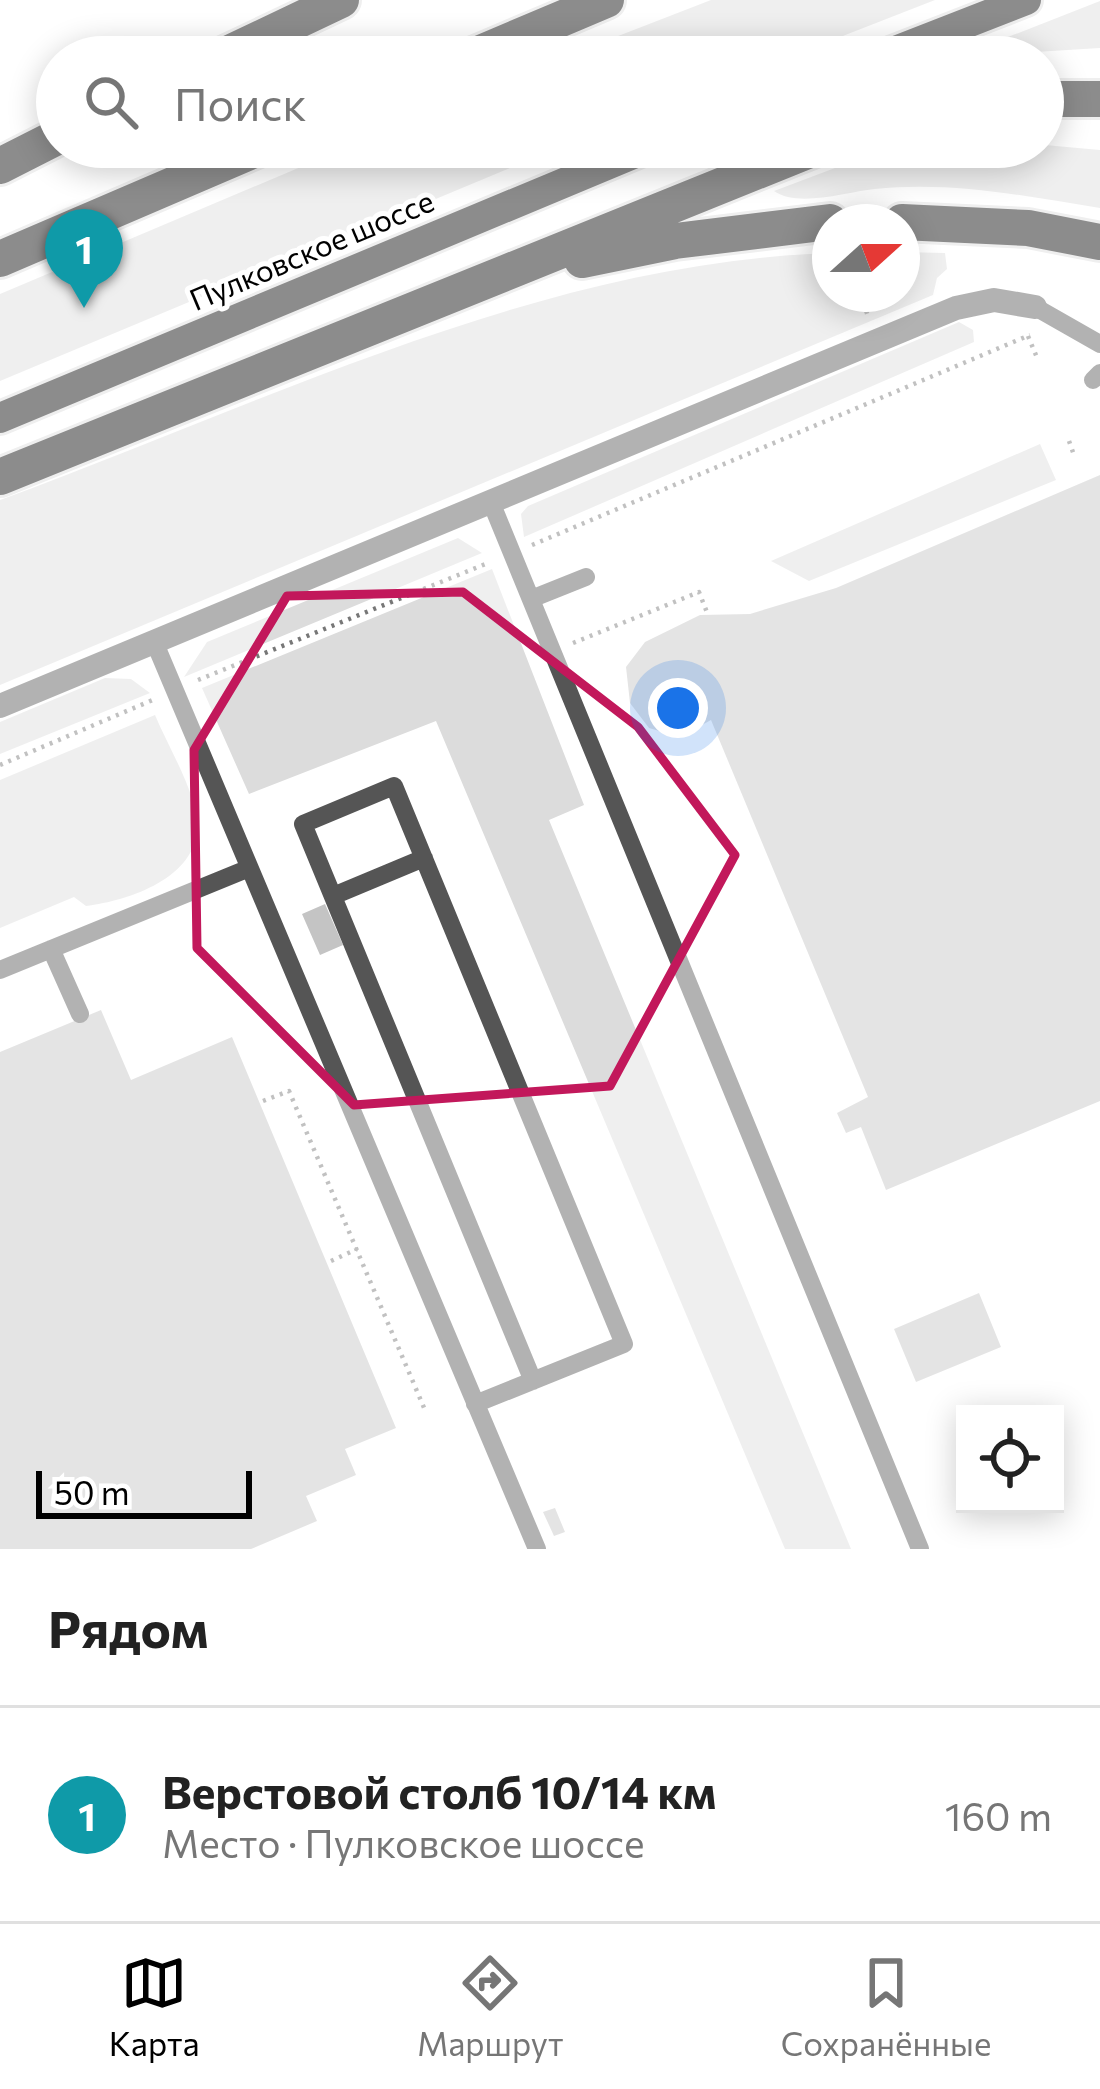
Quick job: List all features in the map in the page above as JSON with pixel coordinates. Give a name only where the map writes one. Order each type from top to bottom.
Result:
[{"type":"highway","points":[[521,36],[606,0]]},
{"type":"highway","points":[[264,36],[338,1]]},
{"type":"highway","points":[[1064,99],[1100,99]]},
{"type":"highway","points":[[0,166],[36,148]]},
{"type":"highway","points":[[0,259],[212,168]]},
{"type":"highway","points":[[0,477],[766,168]]},
{"type":"highway","points":[[920,224],[1028,228],[1100,242]]},
{"type":"highway","points":[[502,277],[675,241],[812,225]]},
{"type":"main road","points":[[934,36],[1026,0]]},
{"type":"main road","name":"Пулковское шоссе","points":[[0,418],[600,168]]},
{"type":"street","points":[[0,706],[974,302],[1035,307]]},
{"type":"lane","points":[[1035,307],[1100,344]]},
{"type":"lane","points":[[491,502],[920,1549]]},
{"type":"lane","points":[[531,599],[586,577]]},
{"type":"lane","points":[[154,641],[537,1549]]},
{"type":"lane","points":[[476,1404],[533,1381],[624,1344],[394,786],[303,824],[533,1381]]},
{"type":"lane","points":[[333,896],[424,858]]},
{"type":"lane","points":[[0,970],[247,869]]},
{"type":"lane","points":[[51,949],[80,1014]]},
{"type":"path","points":[[1028,336],[1038,360]]},
{"type":"path","points":[[1069,441],[1076,458]]},
{"type":"path","points":[[556,650],[699,592],[708,615]]},
{"type":"path","points":[[263,1101],[289,1090],[425,1410]]},
{"type":"path","points":[[331,1261],[357,1249]]},
{"type":"highlighted area","points":[[463,592],[638,727],[735,855],[610,1086],[354,1105],[197,948],[194,750],[287,596]]},
{"type":"shaded area","points":[[711,0],[935,0],[843,36],[618,36]]},
{"type":"shaded area","points":[[1100,1],[1100,48],[1064,50],[1064,36],[1011,36]]},
{"type":"shaded area","points":[[1064,147],[1100,150],[1100,208],[960,188],[875,189],[809,199],[774,191],[835,168],[1064,168]]},
{"type":"shaded area","points":[[298,168],[510,168],[0,381],[0,294]]},
{"type":"shaded area","points":[[920,252],[945,253],[947,269],[937,278],[933,295],[920,300]]},
{"type":"shaded area","points":[[812,254],[812,312],[892,312],[0,685],[0,500],[407,344],[616,282],[722,262]]},
{"type":"shaded area","points":[[959,322],[973,330],[974,342],[524,537],[521,514],[528,506]]},
{"type":"shaded area","points":[[1040,444],[1056,480],[809,581],[771,561]]},
{"type":"shaded area","points":[[458,538],[482,553],[184,677],[207,642]]},
{"type":"shaded area","points":[[492,569],[584,805],[549,820],[851,1549],[785,1549],[436,721],[249,794],[202,688]]},
{"type":"shaded area","points":[[105,678],[131,679],[150,693],[0,754],[0,722]]},
{"type":"shaded area","points":[[155,715],[196,813],[197,834],[179,868],[125,898],[86,906],[74,897],[0,928],[0,780]]},
{"type":"building","points":[[1100,475],[1100,1101],[886,1190],[861,1127],[846,1133],[837,1113],[868,1097],[711,720],[680,737],[649,728],[630,703],[626,667],[645,642],[700,615],[750,614],[836,588]]},
{"type":"building","points":[[325,904],[343,945],[320,955],[302,914]]},
{"type":"building","points":[[101,1010],[131,1080],[232,1037],[396,1428],[345,1449],[356,1475],[306,1496],[317,1521],[251,1549],[0,1549],[0,1052]]},
{"type":"building","points":[[979,1293],[1001,1347],[916,1382],[894,1329]]},
{"type":"building","points":[[555,1508],[565,1532],[554,1536],[543,1512]]},
{"type":"place","name":"Верстовой столб 10/14 км","points":[[84,308]]}]
